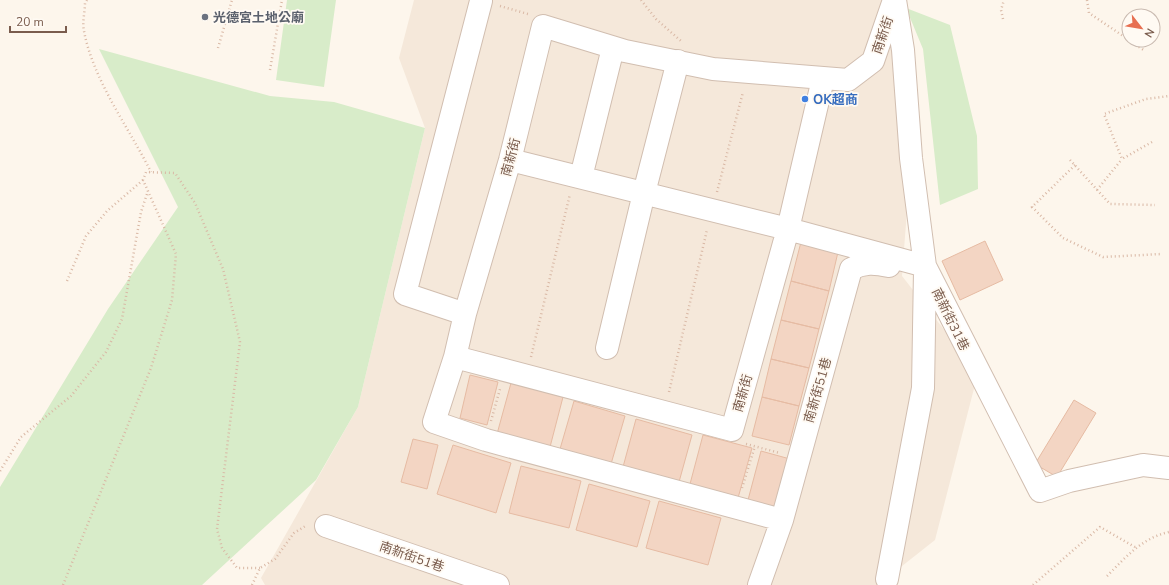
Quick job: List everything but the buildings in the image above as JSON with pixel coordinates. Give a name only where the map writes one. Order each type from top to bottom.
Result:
[{"type":"street","name":"南新街","points":[[782,520],[486,440],[434,422],[455,357],[465,314],[510,160],[543,26],[613,48],[681,53],[732,71],[848,80],[873,61],[895,0]]},
{"type":"street","name":"南新街31巷","points":[[895,0],[903,50],[911,158],[925,266],[1040,491],[1068,481],[1143,465],[1169,468]]},
{"type":"street","points":[[465,314],[405,294],[481,1]]},
{"type":"street","points":[[581,177],[613,48]]},
{"type":"street","points":[[607,348],[644,193],[681,53]]},
{"type":"street","name":"南新街","points":[[455,357],[732,430],[788,229],[823,78]]},
{"type":"street","points":[[510,160],[788,229],[925,266],[923,388],[887,579]]},
{"type":"street","name":"南新街51巷","points":[[759,585],[782,520],[798,457],[851,269],[858,265],[873,263],[916,271],[925,266]]},
{"type":"street","name":"南新街51巷","points":[[326,526],[498,585]]},
{"type":"path","points":[[87,0],[85,3],[84,30],[98,72],[110,99],[134,138],[151,172]]},
{"type":"path","points":[[218,48],[232,0]]},
{"type":"path","points":[[270,70],[282,0]]},
{"type":"path","points":[[641,0],[681,53]]},
{"type":"path","points":[[1002,19],[1001,10],[1004,0]]},
{"type":"path","points":[[1087,0],[1089,13],[1121,35]]},
{"type":"path","points":[[481,1],[536,16],[543,26]]},
{"type":"path","points":[[1141,48],[1145,51]]},
{"type":"path","points":[[1122,159],[1104,114],[1146,99],[1169,96]]},
{"type":"path","points":[[1098,190],[1122,159],[1152,142]]},
{"type":"path","points":[[1070,160],[1110,204],[1155,205]]},
{"type":"path","points":[[1075,165],[1032,207],[1063,238],[1103,257],[1162,254]]},
{"type":"path","points":[[67,281],[86,236],[107,211],[143,180],[146,172],[175,173],[195,203],[223,269],[240,342],[217,530],[222,548],[237,568],[260,568],[275,559],[294,533],[306,525],[326,526]]},
{"type":"path","points":[[533,342],[571,190],[581,177]]},
{"type":"path","points":[[63,585],[151,368],[172,300],[176,254],[143,180]]},
{"type":"path","points":[[0,470],[21,436],[71,396],[106,352],[122,319],[141,212],[148,191]]},
{"type":"path","points":[[486,440],[504,371]]},
{"type":"path","points":[[732,430],[729,439],[798,457]]},
{"type":"path","points":[[735,508],[755,446]]},
{"type":"path","points":[[1033,585],[1100,527],[1135,547]]},
{"type":"path","points":[[1107,576],[1135,547],[1156,535],[1169,532]]},
{"type":"path","points":[[252,585],[260,568]]},
{"type":"shaded area","points":[[414,0],[895,0],[911,158],[902,276],[978,373],[935,540],[878,585],[265,585],[261,578],[358,407],[425,128],[399,58]]},
{"type":"green space","points":[[287,0],[336,0],[324,87],[276,80]]},
{"type":"green space","points":[[906,8],[950,25],[977,136],[978,189],[940,205],[923,49]]},
{"type":"green space","points":[[99,49],[270,96],[334,102],[425,128],[358,407],[316,480],[202,585],[0,585],[0,487],[108,309],[178,207]]},
{"type":"place","name":"光德宮土地公廟","points":[[205,17]]},
{"type":"place","name":"OK超商","points":[[805,99]]}]
